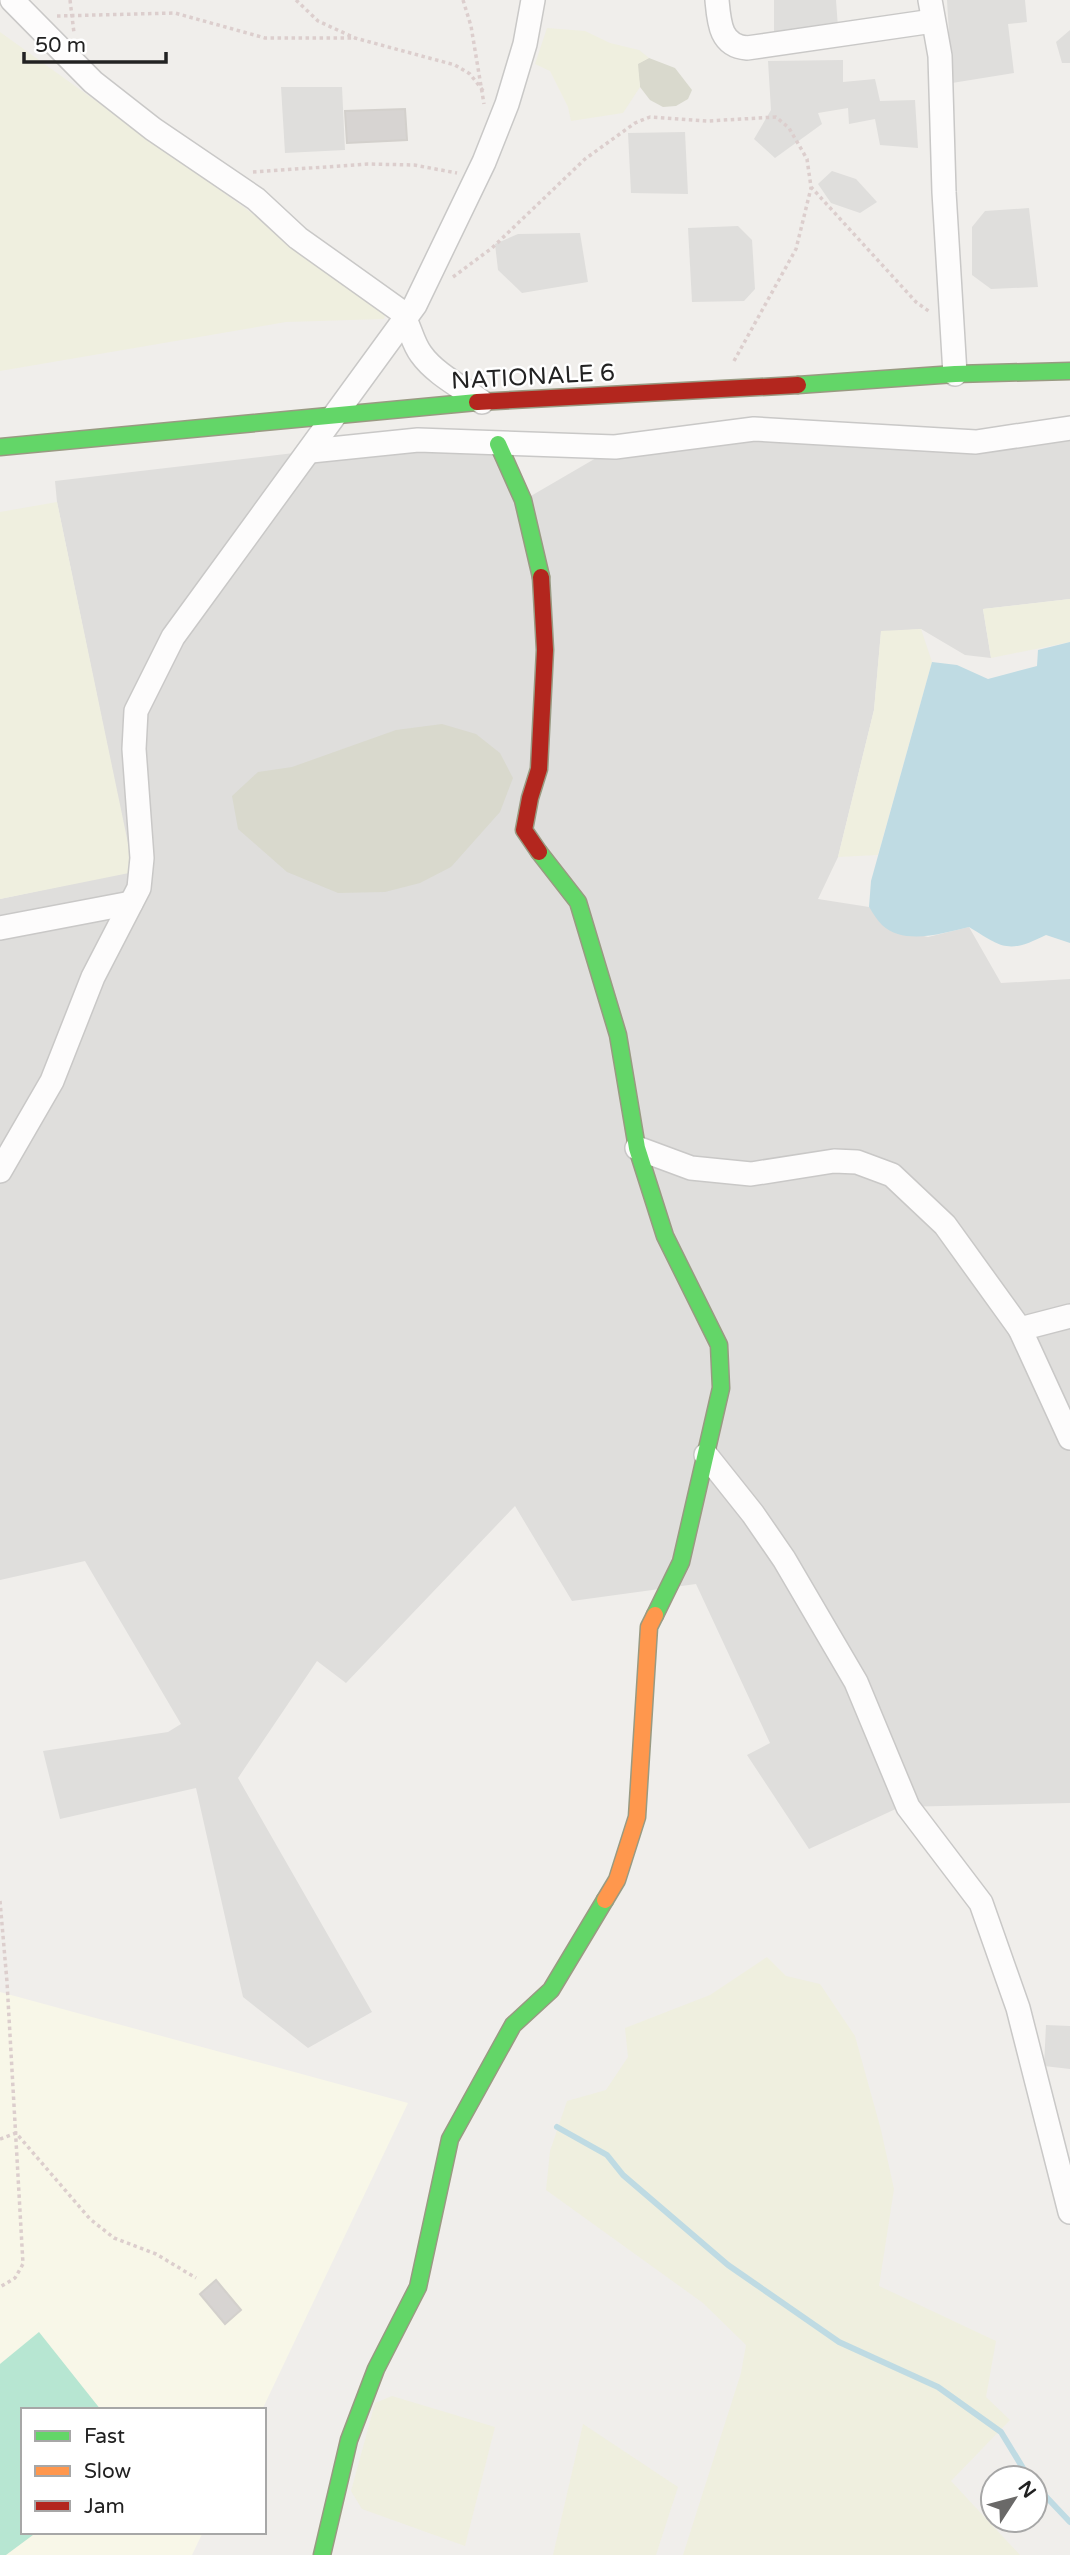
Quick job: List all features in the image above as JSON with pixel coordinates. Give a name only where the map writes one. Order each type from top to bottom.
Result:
[{"type":"street","points":[[0,1171],[52,1081],[93,977],[139,888],[142,858],[134,749],[136,711],[173,637],[339,413],[415,305],[477,177],[507,104],[525,44],[533,0]]},
{"type":"street","points":[[717,0],[720,27],[725,37],[737,47],[747,48],[931,11],[940,56],[944,192],[956,374]]},
{"type":"street","points":[[20,8],[93,82],[153,129],[256,199],[298,237],[400,310],[422,355],[435,369],[482,402]]},
{"type":"street","name":"NATIONALE 6","points":[[0,447],[339,413],[482,402],[718,391],[956,374],[1070,371]]},
{"type":"street","points":[[311,451],[418,440],[615,447],[754,429],[976,442],[1070,428]]},
{"type":"street","points":[[321,2555],[349,2440],[376,2369],[418,2287],[450,2139],[513,2025],[551,1990],[617,1880],[637,1817],[649,1627],[681,1562],[721,1388],[719,1345],[665,1236],[637,1148],[618,1035],[586,937],[578,902],[567,883],[536,851],[524,830],[539,769],[545,650],[543,584],[523,500],[498,443]]},
{"type":"street","points":[[0,928],[131,903]]},
{"type":"street","points":[[637,1148],[691,1168],[751,1174],[834,1161],[857,1162],[892,1175],[945,1225],[1020,1328],[1070,1438]]},
{"type":"street","points":[[1020,1328],[1070,1316]]},
{"type":"street","points":[[706,1455],[753,1514],[783,1559],[856,1682],[908,1807],[981,1903],[1018,2008],[1070,2212]]},
{"type":"path","points":[[296,0],[318,21],[355,38],[455,65],[470,74],[484,92]]},
{"type":"path","points":[[463,0],[471,26],[484,104]]},
{"type":"path","points":[[20,8],[43,17],[72,14],[175,13],[265,38],[355,38]]},
{"type":"path","points":[[446,282],[492,248],[585,159],[635,123],[650,117],[708,121],[776,117],[789,128],[807,159],[811,187],[796,249],[718,391]]},
{"type":"path","points":[[220,175],[368,164],[414,165],[477,177]]},
{"type":"path","points":[[811,187],[916,302],[925,310],[953,321]]},
{"type":"path","points":[[0,1901],[23,2264],[15,2278],[0,2287]]},
{"type":"path","points":[[0,2139],[16,2133]]},
{"type":"path","points":[[16,2133],[90,2219],[114,2238],[156,2253],[196,2278]]},
{"type":"shaded area","points":[[774,0],[836,0],[838,28],[774,37]]},
{"type":"shaded area","points":[[947,0],[1025,0],[1027,22],[1008,24],[1014,73],[952,83]]},
{"type":"shaded area","points":[[1070,30],[1070,63],[1062,63],[1056,42]]},
{"type":"shaded area","points":[[649,58],[675,68],[692,90],[688,99],[676,106],[663,107],[650,100],[640,87],[637,64]]},
{"type":"shaded area","points":[[843,60],[843,82],[875,79],[880,101],[915,100],[918,148],[880,145],[875,119],[849,124],[848,108],[818,113],[822,124],[775,158],[754,139],[771,110],[768,61]]},
{"type":"shaded area","points":[[281,87],[342,87],[345,150],[285,153]]},
{"type":"shaded area","points":[[685,132],[688,194],[631,193],[628,133]]},
{"type":"shaded area","points":[[832,171],[856,179],[877,202],[860,213],[831,203],[818,184]]},
{"type":"shaded area","points":[[1029,208],[1038,287],[991,289],[972,275],[972,227],[985,211]]},
{"type":"shaded area","points":[[738,226],[752,240],[755,289],[744,301],[692,302],[688,228]]},
{"type":"shaded area","points":[[580,233],[588,282],[522,293],[498,270],[495,244],[518,234]]},
{"type":"shaded area","points":[[754,429],[1070,439],[1070,599],[983,609],[991,658],[965,655],[921,629],[881,632],[874,710],[838,857],[818,899],[869,907],[884,926],[928,937],[969,927],[1001,983],[1070,979],[1070,1803],[900,1807],[809,1849],[747,1755],[770,1743],[696,1584],[572,1601],[515,1506],[346,1683],[317,1661],[238,1778],[372,2012],[308,2048],[243,1997],[196,1788],[60,1819],[43,1751],[168,1732],[181,1724],[85,1561],[0,1580],[0,899],[133,871],[57,502],[55,481],[311,451],[498,444],[524,500],[615,447]]},
{"type":"shaded area","points":[[442,724],[476,734],[500,753],[513,778],[500,812],[451,867],[420,883],[385,892],[338,893],[287,872],[238,829],[232,796],[258,772],[292,767],[396,730]]},
{"type":"shaded area","points":[[0,1992],[408,2103],[263,2408],[21,2408],[21,2534],[202,2534],[192,2555],[0,2555]]},
{"type":"shaded area","points":[[1046,2025],[1070,2026],[1070,2069],[1044,2066]]},
{"type":"green space","points":[[547,28],[585,31],[610,43],[639,50],[649,58],[638,64],[640,87],[623,113],[571,121],[568,107],[550,71],[535,64]]},
{"type":"green space","points":[[0,32],[387,310],[384,319],[286,322],[0,371]]},
{"type":"green space","points":[[57,502],[134,872],[0,899],[0,512]]},
{"type":"green space","points":[[1070,599],[1070,642],[991,658],[983,609]]},
{"type":"green space","points":[[921,629],[932,662],[878,855],[838,857],[874,710],[881,631]]},
{"type":"green space","points":[[767,1957],[786,1976],[820,1984],[855,2036],[894,2189],[879,2286],[996,2341],[986,2397],[1010,2420],[951,2481],[979,2511],[979,2534],[1000,2534],[1020,2555],[683,2555],[741,2373],[746,2345],[703,2303],[546,2190],[550,2151],[567,2101],[606,2090],[628,2057],[625,2028],[710,1995]]},
{"type":"green space","points":[[39,2332],[99,2408],[21,2408],[21,2534],[34,2534],[6,2555],[0,2555],[0,2364]]},
{"type":"green space","points":[[392,2396],[495,2427],[465,2546],[362,2509],[351,2491],[375,2403]]},
{"type":"green space","points":[[583,2424],[678,2487],[656,2555],[553,2555]]},
{"type":"water","points":[[1070,642],[1070,943],[1046,935],[1023,945],[1006,946],[969,927],[924,936],[902,935],[891,931],[880,923],[869,907],[871,881],[932,662],[957,665],[988,679],[1037,666],[1038,650]]},
{"type":"building","points":[[405,109],[407,140],[347,143],[345,111]]},
{"type":"building","points":[[216,2280],[241,2310],[225,2324],[200,2294]]},
{"type":"waterway","points":[[557,2127],[607,2155],[623,2175],[728,2265],[839,2342],[938,2387],[1001,2432],[1020,2464]]},
{"type":"waterway","points":[[1049,2500],[1070,2522]]},
{"type":"traffic: fast","points":[[798,385],[955,374],[1070,371]]},
{"type":"traffic: fast","points":[[0,447],[477,402]]},
{"type":"traffic: fast","points":[[498,444],[523,500],[541,577]]},
{"type":"traffic: fast","points":[[539,852],[578,902],[618,1035],[637,1148],[665,1236],[719,1345],[721,1388],[681,1562],[655,1615]]},
{"type":"traffic: fast","points":[[322,2555],[349,2440],[376,2369],[418,2287],[450,2139],[513,2025],[551,1990],[605,1900]]},
{"type":"traffic: slow","points":[[605,1900],[617,1880],[637,1817],[649,1627],[655,1615]]},
{"type":"traffic: jam","points":[[477,402],[798,385]]},
{"type":"traffic: jam","points":[[539,852],[524,830],[539,769],[545,650],[541,577]]}]
